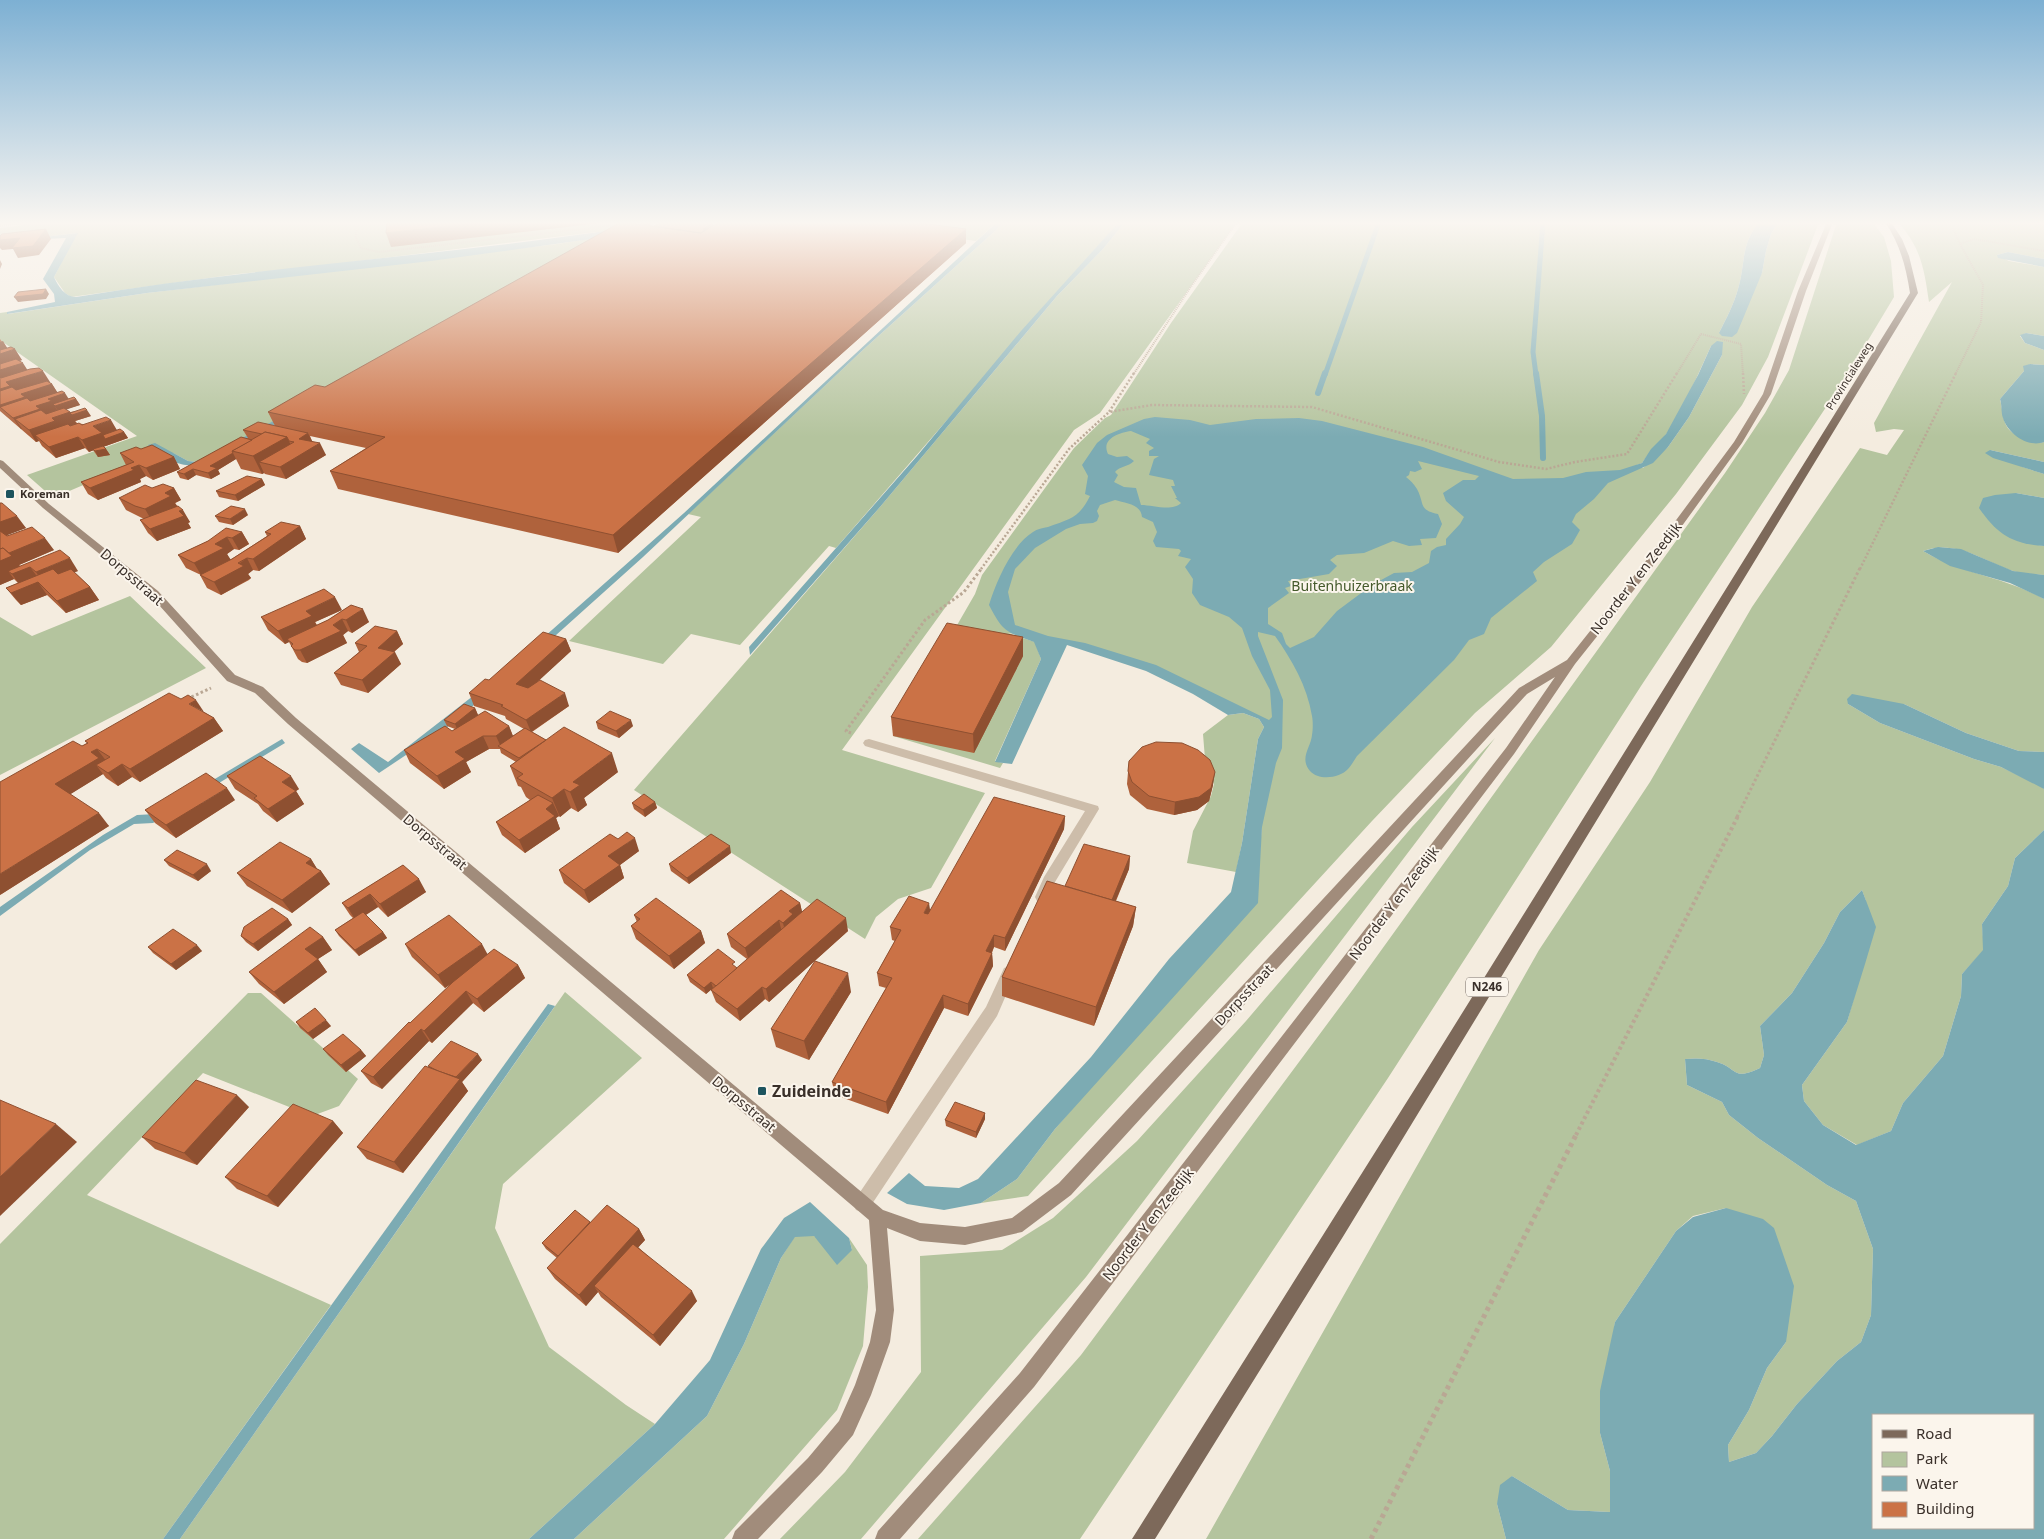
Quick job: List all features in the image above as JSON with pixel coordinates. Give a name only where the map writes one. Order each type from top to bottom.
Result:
[{"type":"main road","name":"Provincialeweg","points":[[1143,1539],[1655,716],[1913,294]]},
{"type":"street","name":"Noorder Y en Zeedijk","points":[[886,1539],[1027,1380],[1510,751],[1571,662],[1649,564],[1738,442],[1767,394],[1801,294]]},
{"type":"street","name":"Dorpsstraat","points":[[0,463],[46,506],[154,593],[232,678],[260,690],[292,721],[870,1210],[920,1232],[965,1236],[1016,1226],[1065,1189],[1523,691],[1571,662]]},
{"type":"street","points":[[743,1539],[815,1465],[846,1428],[864,1388],[880,1342],[885,1310],[870,1210]]},
{"type":"lane","points":[[869,743],[1093,809],[1049,881],[1038,907]]},
{"type":"lane","points":[[870,1210],[992,1011],[1015,959]]},
{"type":"path","points":[[869,743],[846,730],[925,620],[964,592],[1069,448],[1109,412],[1186,294]]},
{"type":"path","points":[[1372,1539],[1766,760],[1982,322],[1983,294]]},
{"type":"path","points":[[1109,412],[1152,405],[1312,407],[1499,462],[1546,469],[1575,462],[1628,454],[1702,334],[1741,344],[1744,396],[1755,414]]},
{"type":"path","points":[[178,703],[232,678]]},
{"type":"green space","points":[[66,294],[94,294],[71,297]]},
{"type":"green space","points":[[142,294],[500,294],[198,462],[188,461],[173,453],[158,453],[53,498],[27,475],[137,436],[0,340],[0,313],[7,312],[8,314]]},
{"type":"green space","points":[[925,294],[1057,294],[836,548],[829,546],[740,645],[691,634],[663,664],[569,641],[701,517],[688,514]]},
{"type":"green space","points":[[1059,294],[1185,294],[1100,413],[1074,430],[842,750],[985,793],[931,888],[898,899],[876,917],[865,939],[634,790],[880,507]]},
{"type":"green space","name":"Buitenhuizerbraak","points":[[1192,294],[1736,294],[1719,333],[1747,294],[1792,294],[1768,357],[1742,405],[1676,494],[1551,647],[1475,713],[1372,821],[1028,1196],[981,1203],[1017,1179],[1055,1129],[1257,894],[1269,723],[1151,668],[1046,638],[1008,633],[1035,642],[1041,659],[995,761],[1003,763],[1000,768],[893,736],[975,594],[982,575],[1074,448],[1105,418],[1111,415]],"holes":[[[1711,346],[1722,355],[1689,417],[1668,447],[1643,468],[1637,465],[1642,463],[1673,424]]]},
{"type":"green space","points":[[1814,294],[1894,294],[1894,297],[1846,377],[1641,686],[1388,1078],[1080,1539],[918,1539],[1081,1355],[1354,988],[1725,473],[1765,413],[1789,370]]},
{"type":"green space","points":[[1928,294],[1938,294],[1929,302]]},
{"type":"green space","points":[[1945,294],[2044,294],[2044,336],[2026,333],[2020,336],[2025,343],[2044,350],[2044,365],[2030,364],[2000,399],[2005,423],[2012,432],[2025,439],[2039,443],[2044,442],[2044,462],[1990,450],[2023,467],[2044,474],[2044,498],[2016,493],[2038,545],[2044,546],[2044,575],[2013,571],[1958,549],[1935,548],[1923,551],[1953,565],[2014,585],[2044,599],[2044,752],[2019,751],[1966,733],[1904,704],[1848,704],[1880,723],[1974,759],[2001,767],[2044,789],[2044,830],[2015,858],[2008,886],[1982,924],[1984,950],[1962,974],[1961,996],[1943,1056],[1903,1103],[1891,1131],[1857,1145],[1823,1125],[1804,1101],[1802,1085],[1847,1022],[1855,994],[1866,901],[1862,890],[1840,912],[1824,943],[1792,993],[1760,1026],[1764,1055],[1760,1068],[1740,1074],[1713,1061],[1685,1059],[1687,1085],[1722,1102],[1729,1115],[1758,1138],[1827,1185],[1856,1201],[1873,1249],[1871,1315],[1861,1342],[1837,1361],[1797,1404],[1756,1453],[1729,1462],[1728,1445],[1749,1410],[1767,1368],[1786,1342],[1726,1208],[1693,1216],[1676,1231],[1615,1322],[1600,1433],[1610,1471],[1610,1512],[1568,1510],[1512,1476],[1497,1504],[1506,1539],[1206,1539],[1539,950],[1650,782],[1752,607],[1860,448],[1887,455],[1904,430],[1894,429],[1876,432],[1874,423]]},
{"type":"green space","points":[[130,596],[206,668],[0,775],[0,617],[32,636]]},
{"type":"green space","points":[[1243,713],[1259,719],[1264,727],[1258,739],[1236,872],[1187,863],[1193,831],[1211,796],[1214,784],[1208,773],[1203,734],[1228,715]]},
{"type":"green space","points":[[1495,738],[1086,1277],[861,1539],[780,1539],[845,1472],[921,1372],[920,1256],[1002,1250],[1053,1218],[1137,1141],[1246,1021],[1412,827]]},
{"type":"green space","points":[[565,992],[642,1058],[503,1184],[495,1228],[549,1347],[626,1405],[655,1424],[529,1539],[180,1539]]},
{"type":"green space","points":[[248,993],[261,993],[358,1079],[339,1106],[312,1116],[203,1073],[87,1195],[331,1305],[163,1539],[0,1539],[0,1244]]},
{"type":"green space","points":[[795,1236],[814,1236],[852,1250],[849,1238],[867,1265],[868,1287],[863,1346],[837,1410],[724,1539],[574,1539],[707,1416],[744,1344],[781,1258]]},
{"type":"water","points":[[54,294],[66,294],[76,297],[98,294],[142,294],[7,314],[7,312],[55,302]]},
{"type":"water","points":[[507,294],[516,294],[202,464],[192,465],[171,461],[155,452],[148,445],[155,443],[188,461],[198,462]]},
{"type":"water","points":[[920,294],[925,294],[643,557],[526,662],[445,729],[379,773],[351,749],[359,743],[388,762],[509,668],[684,513]]},
{"type":"water","points":[[1054,294],[1059,294],[880,507],[750,655],[749,647],[917,456]]},
{"type":"water","points":[[1753,294],[1737,333],[1732,337],[1722,336],[1719,333],[1736,295]]},
{"type":"water","points":[[2026,333],[2044,336],[2044,350],[2025,343],[2020,335]]},
{"type":"water","points":[[1717,341],[1723,342],[1722,355],[1689,417],[1668,447],[1653,463],[1608,483],[1594,499],[1576,514],[1572,522],[1580,530],[1572,544],[1544,562],[1533,572],[1537,581],[1491,618],[1484,634],[1469,640],[1454,660],[1340,775],[1319,776],[1310,771],[1307,766],[1306,753],[1313,725],[1310,705],[1303,684],[1275,636],[1258,632],[1283,700],[1282,748],[1276,763],[1262,827],[1258,903],[1055,1129],[1017,1179],[981,1203],[944,1210],[907,1204],[887,1193],[909,1173],[925,1186],[959,1188],[978,1179],[1091,1057],[1169,959],[1231,892],[1242,843],[1258,739],[1264,727],[1259,719],[1243,713],[1228,715],[1193,694],[1146,671],[1067,645],[1012,764],[995,762],[1041,659],[1034,642],[1006,630],[998,621],[989,605],[1006,565],[1025,538],[1036,530],[1073,517],[1086,503],[1090,496],[1085,494],[1088,476],[1082,465],[1097,443],[1107,435],[1144,419],[1155,417],[1190,420],[1210,425],[1256,419],[1299,418],[1322,421],[1423,447],[1513,479],[1563,478],[1586,472],[1620,470],[1642,463],[1651,449],[1666,434],[1698,375],[1711,346]],"holes":[[[1131,431],[1150,439],[1146,443],[1154,448],[1149,451],[1149,456],[1159,456],[1154,459],[1149,475],[1173,480],[1175,486],[1171,486],[1177,498],[1175,498],[1181,503],[1177,506],[1168,508],[1141,505],[1136,488],[1124,487],[1114,482],[1118,475],[1115,472],[1134,461],[1127,456],[1117,457],[1108,454],[1107,444],[1116,435]],[[1418,461],[1479,476],[1475,480],[1463,480],[1443,493],[1446,501],[1464,517],[1446,539],[1446,545],[1431,551],[1429,563],[1412,572],[1394,573],[1372,585],[1337,611],[1314,637],[1290,648],[1286,644],[1282,633],[1268,624],[1268,608],[1289,593],[1285,588],[1291,586],[1288,581],[1329,574],[1337,566],[1330,560],[1337,555],[1364,553],[1393,541],[1409,546],[1422,545],[1420,539],[1436,538],[1442,524],[1438,514],[1427,511],[1423,506],[1417,489],[1406,477],[1410,471],[1415,472],[1422,469]],[[1115,500],[1136,507],[1139,509],[1142,517],[1153,522],[1157,532],[1153,541],[1156,547],[1179,549],[1181,551],[1178,556],[1191,559],[1185,567],[1193,579],[1192,593],[1200,605],[1229,617],[1242,628],[1252,656],[1270,690],[1272,717],[1269,720],[1156,665],[1085,643],[1048,636],[1015,625],[1008,592],[1015,569],[1035,548],[1066,529],[1097,521],[1099,516],[1097,511],[1100,505]]]},
{"type":"water","points":[[2030,364],[2044,365],[2044,442],[2038,443],[2025,441],[2009,429],[2002,416],[2000,399],[2024,371],[2023,366]]},
{"type":"water","points":[[1990,450],[2044,462],[2044,474],[1993,458],[1985,453]]},
{"type":"water","points":[[2016,493],[2044,498],[2044,546],[2023,543],[2006,536],[1992,525],[1979,508],[1983,498]]},
{"type":"water","points":[[1938,547],[1961,549],[2013,571],[2044,575],[2044,599],[2010,583],[1950,566],[1923,551]]},
{"type":"water","points":[[1852,694],[1904,704],[1966,733],[2019,751],[2044,752],[2044,789],[2001,767],[1974,759],[1880,723],[1848,704],[1847,699]]},
{"type":"water","points":[[282,739],[285,743],[153,823],[134,824],[90,850],[0,916],[0,907],[103,835],[137,815],[156,814]]},
{"type":"water","points":[[2044,830],[2044,1539],[1506,1539],[1497,1504],[1500,1485],[1512,1476],[1568,1510],[1610,1512],[1610,1471],[1600,1433],[1600,1391],[1615,1322],[1676,1231],[1693,1217],[1726,1208],[1763,1219],[1774,1228],[1794,1286],[1786,1342],[1767,1368],[1749,1410],[1728,1445],[1729,1462],[1756,1453],[1797,1404],[1837,1361],[1861,1342],[1871,1315],[1873,1249],[1856,1201],[1827,1185],[1758,1138],[1729,1115],[1722,1102],[1687,1085],[1685,1059],[1713,1061],[1740,1074],[1760,1068],[1764,1055],[1760,1026],[1792,993],[1824,943],[1840,912],[1862,890],[1876,927],[1865,964],[1847,1022],[1802,1085],[1804,1101],[1823,1125],[1856,1145],[1891,1131],[1903,1103],[1943,1056],[1961,996],[1962,974],[1983,950],[1982,924],[2008,886],[2015,858]]},
{"type":"water","points":[[548,1004],[555,1006],[180,1539],[163,1539]]},
{"type":"water","points":[[810,1202],[849,1238],[852,1250],[837,1265],[814,1236],[795,1237],[781,1258],[744,1344],[707,1416],[574,1539],[529,1539],[655,1424],[710,1360],[761,1249],[784,1218]]},
{"type":"building","points":[[17,294],[43,294],[43,294],[14,297]]},
{"type":"building","points":[[492,294],[891,294],[613,535],[330,471],[385,437],[268,412],[315,385],[325,387]]},
{"type":"building","points":[[11,347],[15,349],[0,354],[0,350]]},
{"type":"building","points":[[16,359],[23,363],[0,370],[0,364]]},
{"type":"building","points":[[39,368],[43,371],[6,382],[10,386],[0,389],[0,377]]},
{"type":"building","points":[[47,381],[52,384],[21,394],[25,397],[0,405],[0,391],[12,387],[16,390]]},
{"type":"building","points":[[62,391],[65,393],[48,399],[52,401],[36,406],[40,409],[13,418],[0,407],[27,398],[30,401]]},
{"type":"building","points":[[74,397],[76,399],[55,406],[53,404]]},
{"type":"building","points":[[64,408],[70,412],[52,418],[55,421],[29,430],[15,419],[41,410],[46,414]]},
{"type":"building","points":[[85,408],[87,410],[72,415],[70,413]]},
{"type":"building","points":[[106,417],[111,420],[93,426],[102,433],[82,440],[78,437],[49,447],[35,435],[68,424],[70,426],[79,423],[82,425]]},
{"type":"building","points":[[258,422],[308,433],[299,439],[320,443],[280,467],[259,462],[294,442],[289,441],[287,437],[243,430]]},
{"type":"building","points":[[120,429],[124,432],[105,439],[103,435]]},
{"type":"building","points":[[265,432],[287,437],[253,456],[232,451]]},
{"type":"building","points":[[241,437],[252,440],[210,466],[217,468],[208,473],[193,469],[184,474],[177,472]]},
{"type":"building","points":[[152,445],[174,457],[146,468],[139,465],[131,468],[134,470],[90,488],[81,482],[134,462],[120,453],[136,447],[141,449]]},
{"type":"building","points":[[103,446],[106,449],[95,451],[93,449]]},
{"type":"building","points":[[247,476],[262,479],[235,495],[216,491]]},
{"type":"building","points":[[163,484],[174,488],[165,493],[171,496],[145,509],[119,498],[145,485],[152,488]]},
{"type":"building","points":[[0,503],[2,503],[17,516],[0,522]]},
{"type":"building","points":[[178,506],[183,510],[179,511],[184,516],[150,529],[140,520]]},
{"type":"building","points":[[231,506],[245,509],[230,519],[215,516]]},
{"type":"building","points":[[281,522],[300,526],[253,559],[247,558],[238,563],[244,566],[214,582],[200,575],[232,559],[271,534],[265,532]]},
{"type":"building","points":[[32,527],[45,538],[9,553],[3,548],[0,549],[0,531],[7,536]]},
{"type":"building","points":[[226,528],[242,532],[232,538],[227,537],[215,544],[224,548],[194,563],[178,555],[208,541]]},
{"type":"building","points":[[3,548],[12,556],[0,561],[0,549]]},
{"type":"building","points":[[60,550],[70,558],[36,572],[30,567],[12,574],[8,571]]},
{"type":"building","points":[[53,569],[58,574],[71,569],[90,587],[57,601],[38,582],[11,593],[6,588]]},
{"type":"building","points":[[324,589],[335,597],[306,611],[312,616],[278,631],[261,617]]},
{"type":"building","points":[[351,605],[363,609],[346,620],[342,619],[333,625],[341,631],[300,650],[295,650],[291,646],[293,644],[287,639],[328,620]]},
{"type":"building","points":[[947,623],[1023,637],[973,734],[891,717]]},
{"type":"building","points":[[375,626],[397,631],[378,648],[395,652],[362,680],[334,673],[367,646],[355,643]]},
{"type":"building","points":[[543,632],[566,639],[516,684],[528,688],[540,680],[565,693],[526,720],[501,706],[503,705],[469,693],[485,679],[489,680]]},
{"type":"building","points":[[169,693],[181,699],[188,695],[196,700],[189,704],[214,718],[130,769],[122,764],[108,773],[96,765],[110,757],[97,749],[91,752],[99,758],[55,784],[99,813],[0,874],[0,782],[73,741],[82,746],[88,743],[85,741]]},
{"type":"building","points":[[464,704],[475,708],[455,724],[444,720]]},
{"type":"building","points":[[485,711],[509,726],[496,736],[483,736],[455,752],[465,759],[437,776],[404,750],[445,726],[452,731]]},
{"type":"building","points":[[610,711],[631,720],[616,731],[596,722]]},
{"type":"building","points":[[564,727],[612,753],[573,782],[580,785],[570,792],[564,789],[552,798],[517,778],[523,774],[510,766]]},
{"type":"building","points":[[525,728],[546,740],[519,758],[498,746]]},
{"type":"building","points":[[1156,742],[1182,743],[1198,750],[1210,760],[1215,772],[1211,788],[1199,797],[1175,802],[1149,796],[1132,782],[1128,771],[1129,761],[1142,747]]},
{"type":"building","points":[[260,756],[291,776],[282,782],[296,791],[268,809],[254,798],[257,796],[227,776]]},
{"type":"building","points":[[206,773],[227,788],[166,825],[145,810]]},
{"type":"building","points":[[644,794],[655,802],[643,810],[632,803]]},
{"type":"building","points":[[538,795],[553,803],[546,809],[555,816],[519,840],[496,822]]},
{"type":"building","points":[[994,797],[1065,816],[1005,938],[994,935],[986,951],[992,953],[968,1004],[943,995],[886,1102],[832,1082],[892,978],[877,973],[901,930],[890,927],[909,896],[929,903],[924,913],[928,914]]},
{"type":"building","points":[[627,832],[635,838],[608,856],[620,865],[584,890],[559,870],[610,834],[618,839]]},
{"type":"building","points":[[711,834],[730,846],[687,878],[669,864]]},
{"type":"building","points":[[280,842],[311,859],[306,863],[321,871],[282,900],[237,873]]},
{"type":"building","points":[[1084,844],[1130,856],[1112,900],[1065,886]]},
{"type":"building","points":[[177,850],[207,864],[193,875],[164,860]]},
{"type":"building","points":[[403,865],[419,879],[380,904],[370,894],[348,908],[342,903]]},
{"type":"building","points":[[1047,881],[1136,907],[1096,1007],[1002,977]]},
{"type":"building","points":[[781,890],[800,903],[789,911],[793,914],[783,923],[779,920],[745,948],[727,934]]},
{"type":"building","points":[[656,898],[701,931],[669,956],[631,926],[640,919],[634,915]]},
{"type":"building","points":[[817,899],[846,918],[766,989],[762,987],[737,1009],[711,990]]},
{"type":"building","points":[[272,908],[288,919],[253,944],[241,936],[244,927]]},
{"type":"building","points":[[363,912],[383,932],[355,950],[335,930]]},
{"type":"building","points":[[449,915],[482,944],[438,975],[405,944]]},
{"type":"building","points":[[310,927],[323,937],[305,949],[318,959],[274,992],[249,972]]},
{"type":"building","points":[[173,929],[197,945],[171,964],[148,947]]},
{"type":"building","points":[[494,949],[518,965],[477,999],[466,991],[424,1031],[421,1029],[373,1077],[361,1071],[409,1022],[453,982]]},
{"type":"building","points":[[718,949],[735,962],[732,964],[737,968],[716,986],[711,982],[704,988],[687,975]]},
{"type":"building","points":[[815,961],[848,973],[804,1041],[771,1029]]},
{"type":"building","points":[[315,1008],[326,1020],[308,1033],[296,1022]]},
{"type":"building","points":[[343,1034],[361,1050],[341,1065],[323,1049]]},
{"type":"building","points":[[451,1041],[478,1054],[456,1077],[428,1066]]},
{"type":"building","points":[[425,1066],[460,1079],[394,1162],[357,1147]]},
{"type":"building","points":[[196,1080],[237,1095],[184,1153],[142,1137]]},
{"type":"building","points":[[0,1100],[56,1124],[0,1177]]},
{"type":"building","points":[[955,1102],[985,1113],[976,1132],[945,1120]]},
{"type":"building","points":[[293,1104],[333,1121],[267,1196],[225,1177]]},
{"type":"building","points":[[607,1205],[639,1229],[579,1295],[547,1268]]},
{"type":"building","points":[[575,1210],[590,1222],[558,1256],[542,1243]]},
{"type":"building","points":[[633,1244],[692,1291],[653,1335],[594,1286]]},
{"type":"waterway","points":[[1325,375],[1354,294]]},
{"type":"waterway","points":[[1536,375],[1533,352],[1537,294]]},
{"type":"waterway","points":[[1318,393],[1325,373]]},
{"type":"waterway","points":[[1536,373],[1542,416],[1543,458]]},
{"type":"place","name":"Koreman","points":[[10,494]]},
{"type":"place","name":"Zuideinde","points":[[762,1091]]}]
